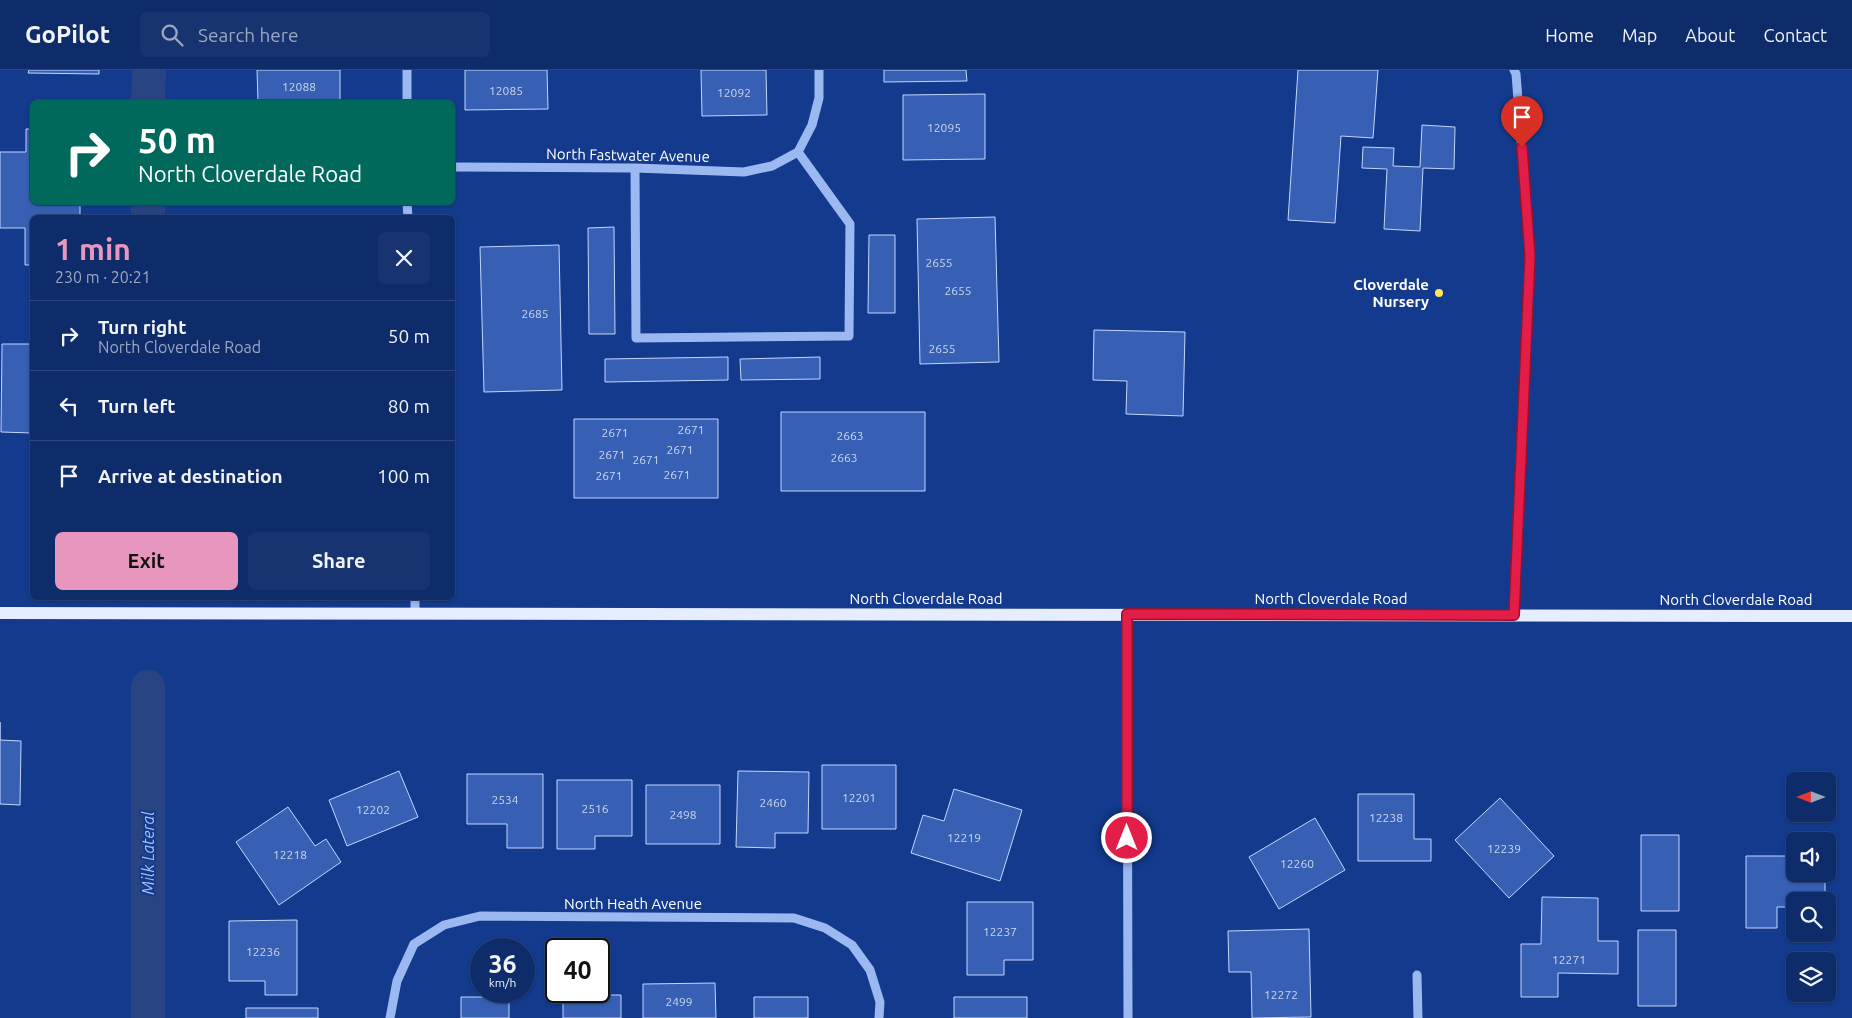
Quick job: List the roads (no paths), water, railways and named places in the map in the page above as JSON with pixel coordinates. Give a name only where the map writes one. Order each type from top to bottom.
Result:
[{"type":"main road","name":"North Cloverdale Road","points":[[0,612],[1852,616]]},
{"type":"street","points":[[407,70],[407,100]]},
{"type":"street","points":[[635,168],[636,338],[849,336],[850,224],[798,152],[812,125],[819,98],[819,70]]},
{"type":"street","points":[[1514,70],[1516,74],[1530,256],[1514,615]]},
{"type":"street","name":"North Fastwater Avenue","points":[[455,167],[635,168],[744,172],[772,166],[798,152]]},
{"type":"street","points":[[416,600],[416,614]]},
{"type":"street","points":[[1127,614],[1128,1018]]},
{"type":"street","name":"North Heath Avenue","points":[[390,1018],[396,981],[414,944],[444,926],[480,916],[794,918],[825,928],[852,945],[870,970],[880,1002],[879,1018]]},
{"type":"street","points":[[1417,975],[1418,1018]]},
{"type":"waterway","name":"Milk Lateral","points":[[148,100],[149,70]]},
{"type":"waterway","name":"Milk Lateral","points":[[148,205],[148,215]]},
{"type":"waterway","name":"Milk Lateral","points":[[148,687],[148,1018]]},
{"type":"place","name":"Cloverdale Nursery","points":[[1439,293]]}]
